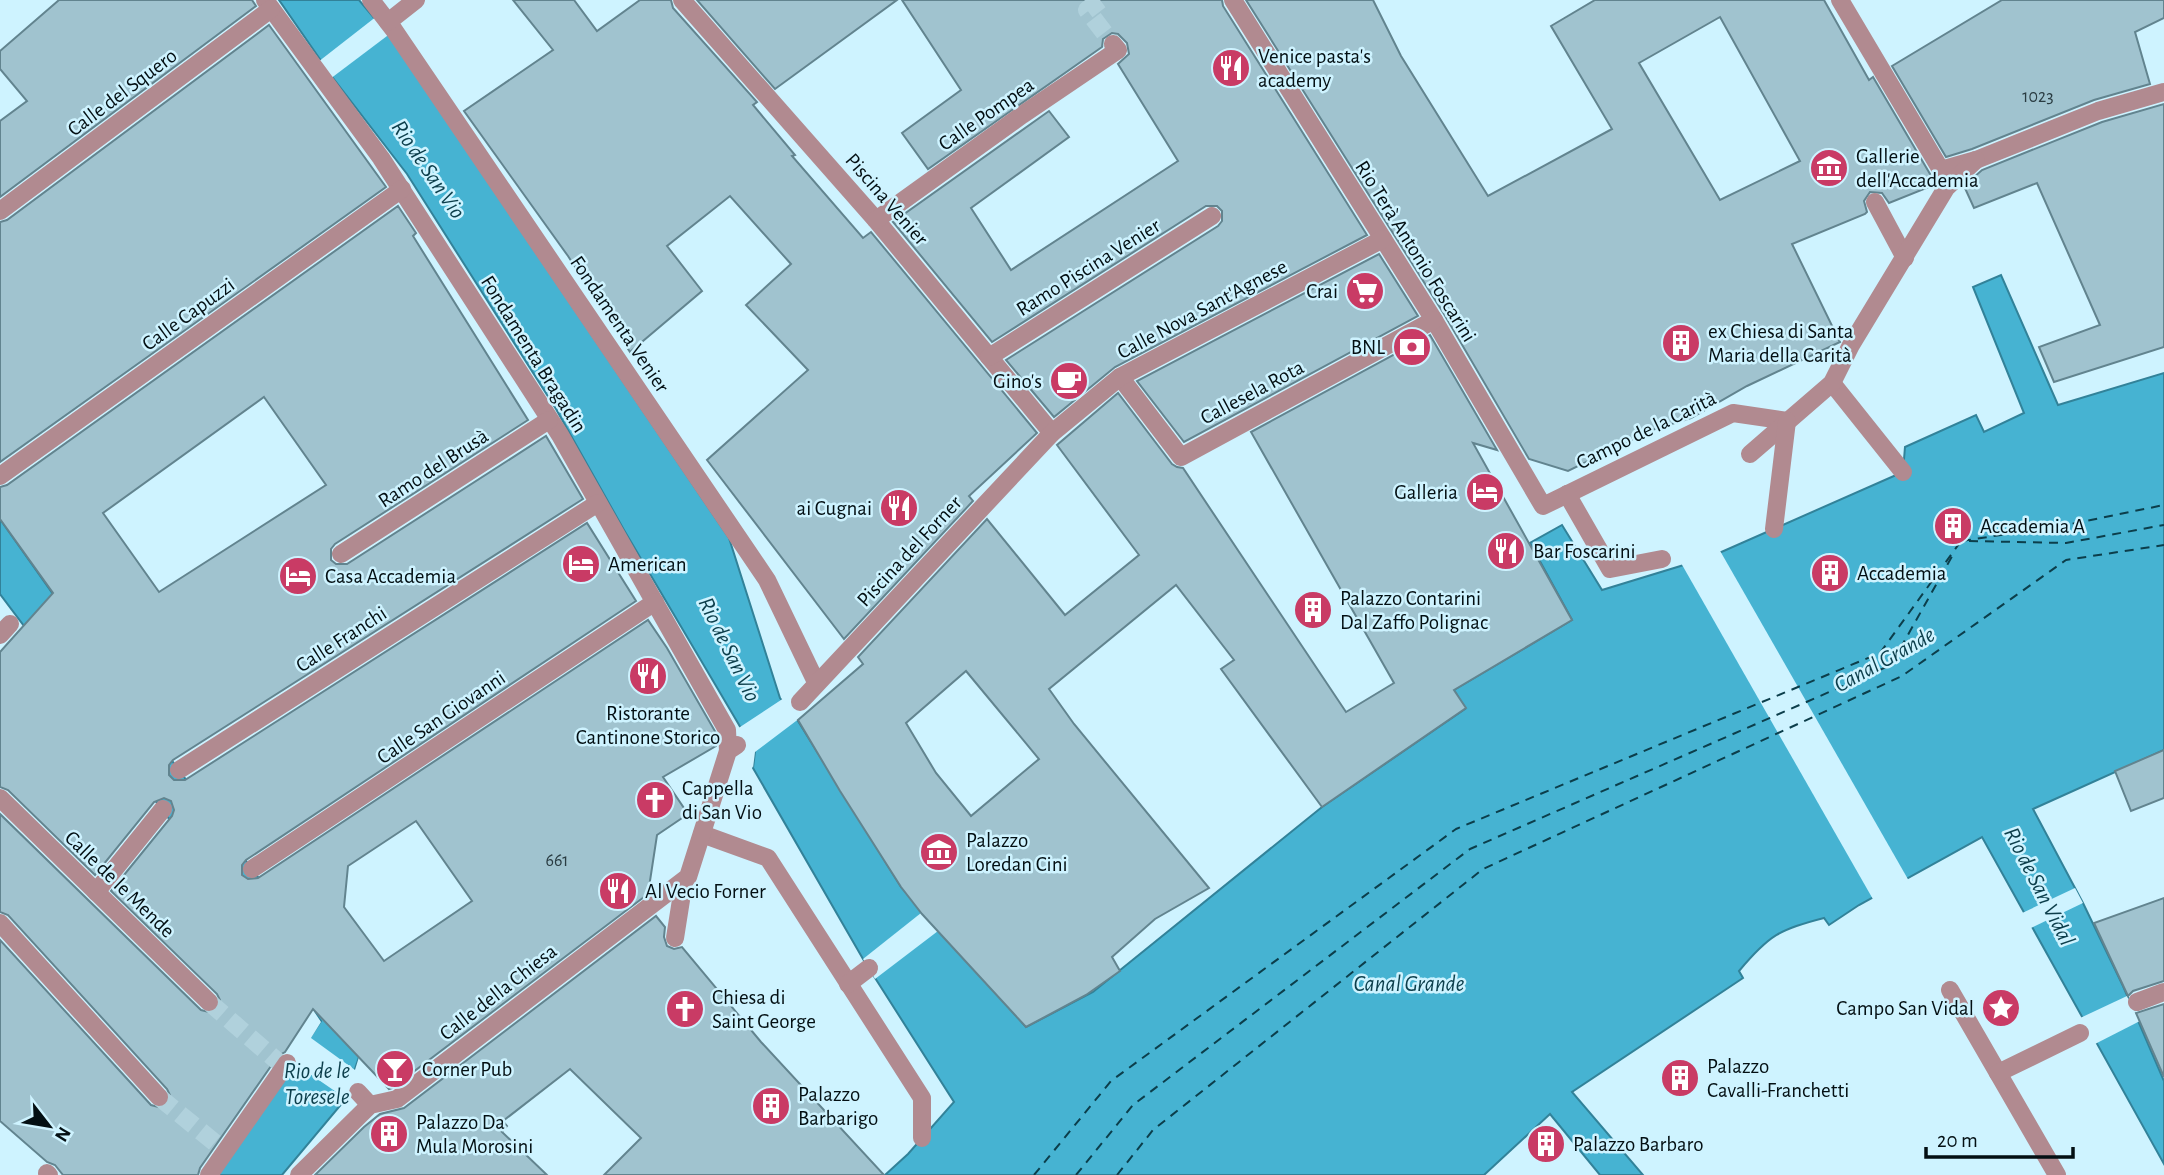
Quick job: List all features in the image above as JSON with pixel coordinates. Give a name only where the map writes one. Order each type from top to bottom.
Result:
[{"type":"street","name":"Fondamenta Venier","points":[[371,0],[767,580],[816,682]]},
{"type":"street","points":[[388,22],[416,0]]},
{"type":"street","name":"Piscina Venier","points":[[682,0],[876,220],[1052,433]]},
{"type":"street","name":"Rio Terà Antonio Foscarini","points":[[1233,0],[1434,320],[1543,506],[1567,494]]},
{"type":"street","points":[[1840,0],[1941,170],[1946,188]]},
{"type":"street","name":"Fondamenta Bragadin","points":[[268,4],[382,158],[549,420],[727,730],[733,748],[702,834]]},
{"type":"street","name":"Calle del Squero","points":[[0,211],[268,4]]},
{"type":"street","name":"Calle Pompea","points":[[876,220],[1118,50],[1113,44]]},
{"type":"street","points":[[1941,170],[1976,160],[2098,111],[2164,92]]},
{"type":"street","points":[[1750,454],[1832,383],[1851,345],[1946,188],[1976,160]]},
{"type":"street","name":"Calle Capuzzi","points":[[0,476],[402,189]]},
{"type":"street","points":[[1875,202],[1905,258]]},
{"type":"street","name":"Ramo Piscina Venier","points":[[989,357],[1212,216]]},
{"type":"street","name":"Calle Nova Sant'Agnese","points":[[1052,433],[1120,377],[1383,239]]},
{"type":"street","name":"Callesela Rota","points":[[1120,377],[1181,457],[1434,320]]},
{"type":"street","points":[[1832,383],[1903,472]]},
{"type":"street","name":"Campo de la Carità","points":[[1567,494],[1733,413],[1787,421]]},
{"type":"street","name":"Ramo del Brusà","points":[[341,554],[549,420]]},
{"type":"street","points":[[1774,529],[1787,421]]},
{"type":"street","name":"Piscina del Forner","points":[[800,702],[1052,433]]},
{"type":"street","points":[[1567,494],[1610,569],[1662,559]]},
{"type":"street","name":"Calle Franchi","points":[[179,769],[598,503]]},
{"type":"street","name":"Calle San Giovanni","points":[[252,869],[654,602]]},
{"type":"street","name":"Calle de le Mende","points":[[0,798],[209,1002]]},
{"type":"street","points":[[96,892],[163,809]]},
{"type":"street","points":[[675,938],[684,881],[688,877],[702,834],[768,858],[922,1098],[922,1138]]},
{"type":"street","name":"Calle della Chiesa","points":[[299,1175],[364,1098],[397,1099],[684,881]]},
{"type":"street","points":[[0,923],[159,1097]]},
{"type":"street","points":[[848,984],[869,968]]},
{"type":"street","points":[[1950,990],[2057,1175]]},
{"type":"street","points":[[2137,1002],[2164,992]]},
{"type":"street","points":[[1998,1073],[2080,1033]]},
{"type":"street","points":[[209,1175],[287,1063]]},
{"type":"water","name":"Canal Grande","points":[[279,0],[359,0],[391,38],[729,538],[780,698],[798,721],[901,887],[1026,1027],[1093,992],[1322,807],[1465,709],[1454,690],[1572,620],[1530,543],[1562,525],[1602,590],[1710,557],[1903,472],[1905,447],[1976,415],[1984,432],[2024,413],[1973,287],[2001,275],[2058,405],[2164,373],[2164,750],[2033,809],[2123,986],[2164,1081],[2164,1164],[1982,837],[1859,905],[1829,925],[1824,918],[1776,935],[1739,971],[1743,978],[1572,1092],[1643,1175],[1600,1175],[1550,1114],[1484,1175],[885,1175],[908,1154],[954,1102],[863,959],[753,768],[755,752],[556,409],[407,174],[333,78]]},
{"type":"water","name":"Rio de le Toresele","points":[[0,519],[139,716],[294,926],[359,1057],[344,1101],[282,1175],[218,1175],[321,1021],[0,594]]},
{"type":"pier","points":[[377,16],[391,33],[330,79],[318,62]]},
{"type":"pier","points":[[1719,549],[1909,881],[1874,901],[1681,563]]},
{"type":"pier","points":[[784,698],[800,718],[755,752],[753,768],[750,763],[751,753],[737,729]]},
{"type":"pier","points":[[2075,888],[2083,903],[2029,929],[2020,914]]},
{"type":"pier","points":[[921,913],[938,931],[875,979],[863,959]]},
{"type":"pier","points":[[2127,996],[2140,1021],[2093,1045],[2078,1019]]},
{"type":"pier","points":[[313,1010],[321,1022],[311,1038],[355,1070],[359,1057],[362,1060],[347,1103],[345,1098],[291,1061],[317,1022],[311,1013]]},
{"type":"building","points":[[59,0],[252,0],[256,6],[0,197],[0,121],[27,101],[0,69],[0,51]]},
{"type":"building","points":[[513,0],[574,0],[597,31],[640,0],[671,0],[673,8],[757,102],[753,105],[795,155],[792,156],[863,238],[871,232],[1037,433],[969,496],[973,501],[844,639],[707,460],[808,370],[746,305],[791,264],[730,196],[667,246],[702,291],[630,352],[568,256],[464,111],[553,50]]},
{"type":"building","points":[[697,0],[897,0],[775,89]]},
{"type":"building","points":[[902,0],[1222,0],[1223,6],[1367,235],[1115,367],[1054,417],[1006,360],[1218,226],[1222,221],[1222,211],[1217,206],[1206,206],[992,342],[893,222],[1049,111],[1069,137],[971,208],[1011,270],[1178,161],[1118,64],[1129,54],[1127,43],[1118,34],[1112,33],[1103,39],[1102,47],[928,169],[902,133],[961,90]]},
{"type":"building","points":[[1246,0],[1373,0],[1401,56],[1488,196],[1612,129],[1551,26],[1595,0],[1824,0],[1869,80],[1873,77],[1934,185],[1889,203],[1882,193],[1870,192],[1864,201],[1867,212],[1865,214],[1792,244],[1840,342],[1747,386],[1691,418],[1652,430],[1568,471],[1529,459],[1444,314]],"holes":[[[1720,17],[1800,161],[1720,200],[1639,63]]]},
{"type":"building","points":[[2002,0],[2164,0],[2164,18],[2135,32],[2150,84],[2094,100],[1946,157],[1892,66]]},
{"type":"building","points":[[269,25],[386,187],[0,462],[0,222],[7,220]]},
{"type":"building","points":[[2164,104],[2164,347],[2054,382],[2039,347],[2100,325],[2037,183],[1974,208],[1964,186],[1982,170],[2102,122]]},
{"type":"building","points":[[398,206],[416,233],[413,236],[528,420],[335,544],[331,549],[331,560],[336,564],[347,564],[546,436],[583,499],[173,760],[169,765],[169,775],[174,780],[185,780],[587,523],[636,601],[246,860],[242,865],[242,875],[248,879],[258,878],[648,620],[716,733],[716,746],[663,777],[688,814],[657,835],[648,894],[392,1088],[389,1089],[313,1009],[200,1168],[198,1175],[63,1175],[55,1165],[47,1162],[0,1121],[0,940],[151,1105],[162,1108],[167,1105],[170,1095],[8,915],[0,912],[0,814],[201,1010],[213,1013],[220,1005],[220,1000],[217,994],[111,891],[172,816],[174,810],[171,801],[164,798],[154,802],[95,875],[8,790],[0,787],[0,652],[53,593],[0,519],[0,487],[7,485]],"holes":[[[264,397],[326,485],[159,592],[103,513]],[[416,821],[472,901],[384,961],[344,907],[348,866]]]},
{"type":"building","points":[[1379,254],[1418,316],[1184,442],[1137,381]]},
{"type":"building","points":[[1430,335],[1497,450],[1473,443],[1572,620],[1454,690],[1466,708],[1322,807],[1221,669],[1234,660],[1176,585],[1049,689],[1074,724],[1209,888],[1155,919],[1112,957],[1120,971],[1086,995],[1026,1027],[922,914],[901,887],[798,720],[863,664],[858,657],[987,519],[1065,615],[1139,555],[1057,445],[1118,393],[1172,464],[1183,468],[1346,712],[1394,683],[1251,432]],"holes":[[[966,671],[1039,759],[971,816],[936,773],[906,723]]]},
{"type":"building","points":[[2164,750],[2164,798],[2131,811],[2115,771]]},
{"type":"building","points":[[2164,898],[2164,981],[2133,991],[2128,996],[2094,923]]},
{"type":"building","points":[[656,916],[665,927],[667,946],[674,949],[682,947],[761,1042],[884,1175],[604,1175],[641,1138],[570,1069],[503,1121],[507,1126],[502,1132],[547,1175],[315,1175],[380,1114],[404,1108]]},
{"type":"building","points":[[2164,1004],[2164,1077],[2136,1013]]},
{"type":"ferry route","points":[[1962,541],[2066,525],[2164,505]]},
{"type":"ferry route","points":[[1969,541],[2066,543],[2164,525]]},
{"type":"ferry route","points":[[1034,1175],[1111,1081],[1456,829],[1880,653],[1961,541]]},
{"type":"ferry route","points":[[1117,1175],[1153,1130],[1483,869],[1902,676],[2066,560],[2164,545]]},
{"type":"ferry route","points":[[1076,1175],[1133,1105],[1470,849],[1891,665],[1955,551]]},
{"type":"tunnel","points":[[1100,0],[1087,10],[1113,44]]},
{"type":"tunnel","points":[[209,1002],[284,1067]]},
{"type":"tunnel","points":[[159,1097],[225,1151]]},
{"type":"place","name":"Venice pasta's academy","points":[[1231,68]]},
{"type":"place","name":"Gallerie dell'Accademia","points":[[1829,168]]},
{"type":"place","name":"Crai","points":[[1365,291]]},
{"type":"place","name":"ex Chiesa di Santa Maria della Carità","points":[[1681,343]]},
{"type":"place","name":"BNL","points":[[1412,347]]},
{"type":"place","name":"Gino's","points":[[1069,381]]},
{"type":"place","name":"Galleria","points":[[1485,492]]},
{"type":"place","name":"ai Cugnai","points":[[899,508]]},
{"type":"place","name":"Accademia A","points":[[1953,526]]},
{"type":"place","name":"Bar Foscarini","points":[[1506,551]]},
{"type":"place","name":"American","points":[[581,564]]},
{"type":"place","name":"Accademia","points":[[1830,573]]},
{"type":"place","name":"Casa Accademia","points":[[298,576]]},
{"type":"place","name":"Palazzo Contarini Dal Zaffo Polignac","points":[[1313,610]]},
{"type":"place","name":"Ristorante Cantinone Storico","points":[[648,676]]},
{"type":"place","name":"Cappella di San Vio","points":[[655,800]]},
{"type":"place","name":"Palazzo Loredan Cini","points":[[939,852]]},
{"type":"place","name":"Al Vecio Forner","points":[[618,891]]},
{"type":"place","name":"Campo San Vidal","points":[[2001,1008]]},
{"type":"place","name":"Chiesa di Saint George","points":[[685,1009]]},
{"type":"place","name":"Corner Pub","points":[[395,1069]]},
{"type":"place","name":"Palazzo Cavalli-Franchetti","points":[[1680,1078]]},
{"type":"place","name":"Palazzo Barbarigo","points":[[771,1106]]},
{"type":"place","name":"Palazzo Da Mula Morosini","points":[[389,1134]]},
{"type":"place","name":"Palazzo Barbaro","points":[[1546,1144]]},
{"type":"water label","name":"Rio de San Vio","points":[[429,169]]},
{"type":"water label","name":"Rio de San Vio","points":[[730,649]]},
{"type":"water label","name":"Rio de San Vidal","points":[[2040,886]]}]
